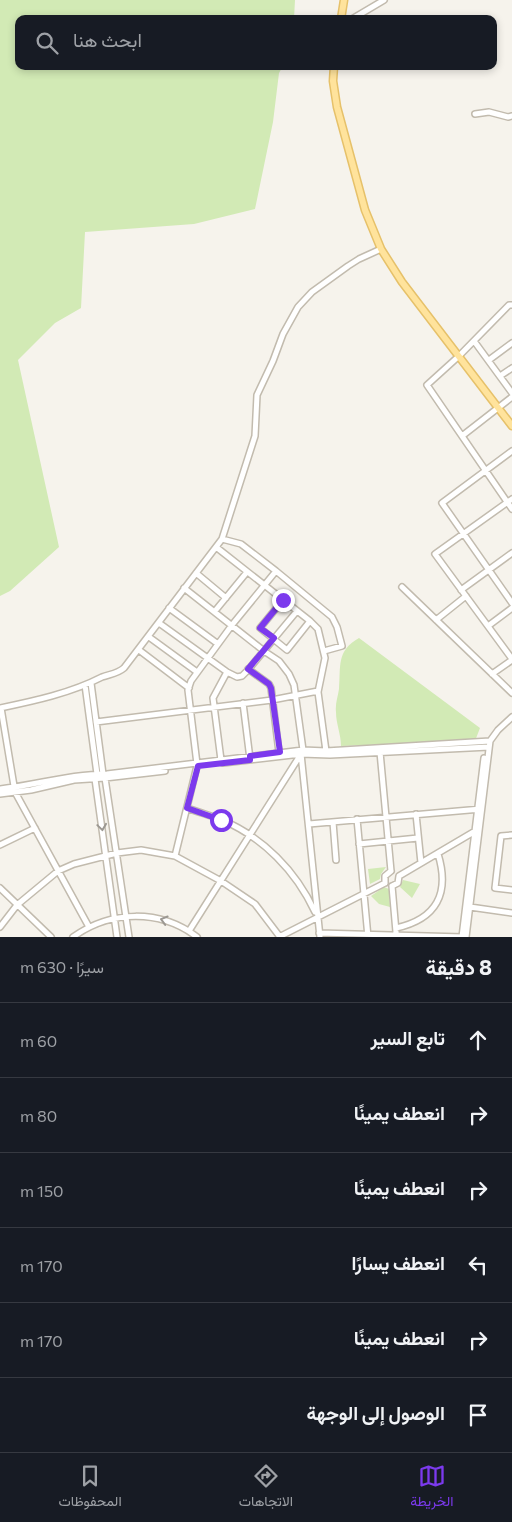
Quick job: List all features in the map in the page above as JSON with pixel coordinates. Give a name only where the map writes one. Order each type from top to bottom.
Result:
[{"type":"main road","points":[[342,15],[344,0]]},
{"type":"main road","points":[[334,70],[333,82],[337,108],[365,210],[381,249],[402,282],[512,426]]},
{"type":"street","points":[[359,15],[384,0]]},
{"type":"street","points":[[475,114],[489,112],[508,117],[512,116]]},
{"type":"street","points":[[89,927],[15,790],[0,708],[85,686],[104,676],[120,671],[139,650],[222,539],[255,436],[257,395],[273,361],[282,334],[298,307],[312,292],[359,259],[381,249]]},
{"type":"street","points":[[511,307],[426,385],[486,471],[510,500],[512,510]]},
{"type":"street","points":[[462,436],[512,395],[474,340]]},
{"type":"street","points":[[488,360],[512,343]]},
{"type":"street","points":[[500,376],[512,368]]},
{"type":"street","points":[[512,451],[442,503],[512,603]]},
{"type":"street","points":[[492,674],[512,660],[435,554],[510,500]]},
{"type":"street","points":[[222,539],[241,544],[332,617],[342,646],[324,651]]},
{"type":"street","points":[[216,547],[318,629],[325,658],[318,691],[326,751]]},
{"type":"street","points":[[461,590],[512,553]]},
{"type":"street","points":[[175,856],[197,765],[189,688],[197,672],[276,571]]},
{"type":"street","points":[[215,611],[247,572]]},
{"type":"street","points":[[196,573],[226,598]]},
{"type":"street","points":[[402,587],[512,693]]},
{"type":"street","points":[[184,588],[279,661],[290,674],[296,695],[319,935],[368,936],[396,933],[463,937]]},
{"type":"street","points":[[436,620],[466,596]]},
{"type":"street","points":[[283,600],[260,628],[287,650],[310,621]]},
{"type":"street","points":[[169,608],[218,644]]},
{"type":"street","points":[[488,626],[512,608]]},
{"type":"street","points":[[159,623],[237,677],[242,676],[297,611]]},
{"type":"street","points":[[149,637],[197,672]]},
{"type":"street","points":[[139,650],[189,688]]},
{"type":"street","points":[[248,669],[269,684],[280,752]]},
{"type":"street","points":[[221,760],[213,695],[228,672]]},
{"type":"street","points":[[91,683],[96,722],[106,856],[117,937]]},
{"type":"street","points":[[85,686],[100,776],[117,853],[129,937]]},
{"type":"street","points":[[96,722],[272,700],[318,691]]},
{"type":"street","points":[[243,703],[250,758]]},
{"type":"street","points":[[463,937],[488,745],[498,730],[512,717]]},
{"type":"street","points":[[0,746],[7,745]]},
{"type":"street","points":[[197,765],[280,752],[488,745]]},
{"type":"street","points":[[0,794],[100,776],[302,752],[330,755],[488,745]]},
{"type":"street","points":[[190,931],[302,752]]},
{"type":"street","points":[[380,752],[391,871]]},
{"type":"street","points":[[0,789],[15,790]]},
{"type":"street","points":[[187,808],[221,820],[273,853],[292,872],[307,894],[318,917]]},
{"type":"street","points":[[309,824],[480,809]]},
{"type":"street","points":[[416,814],[421,863]]},
{"type":"street","points":[[357,820],[368,936]]},
{"type":"street","points":[[333,822],[336,860]]},
{"type":"street","points":[[0,845],[35,828]]},
{"type":"street","points":[[398,876],[477,830]]},
{"type":"street","points":[[463,937],[470,907],[477,830]]},
{"type":"street","points":[[512,835],[501,836],[495,888],[512,890]]},
{"type":"street","points":[[359,844],[418,838]]},
{"type":"street","points":[[0,927],[17,905],[58,871],[74,864],[117,853],[141,850],[175,856],[221,881],[255,904],[280,937],[385,883],[392,886],[398,883],[396,872],[391,871]]},
{"type":"street","points":[[396,933],[418,921],[435,906],[440,896],[442,877],[438,854]]},
{"type":"street","points":[[385,883],[385,876],[391,871]]},
{"type":"street","points":[[392,886],[396,933]]},
{"type":"street","points":[[0,888],[51,937]]},
{"type":"street","points":[[470,907],[512,913]]},
{"type":"street","points":[[73,937],[89,927],[114,918],[126,916],[160,919],[190,931],[197,937]]},
{"type":"green space","points":[[0,0],[295,0],[294,15],[15,15],[15,70],[281,70],[273,122],[255,209],[194,224],[85,232],[81,308],[55,323],[18,360],[59,547],[10,591],[0,596]]},
{"type":"green space","points":[[359,638],[480,728],[475,741],[341,746],[336,703],[341,660],[346,648]]},
{"type":"green space","points":[[386,867],[380,879],[370,884],[368,869]]},
{"type":"green space","points":[[403,880],[420,884],[412,898],[400,887]]},
{"type":"green space","points":[[384,887],[389,889],[390,907],[379,904],[371,896]]},
{"type":"route","points":[[221,820],[187,808],[198,766],[250,760],[250,756],[280,752],[271,688],[269,684],[248,669],[274,638],[260,628],[283,600]]}]
